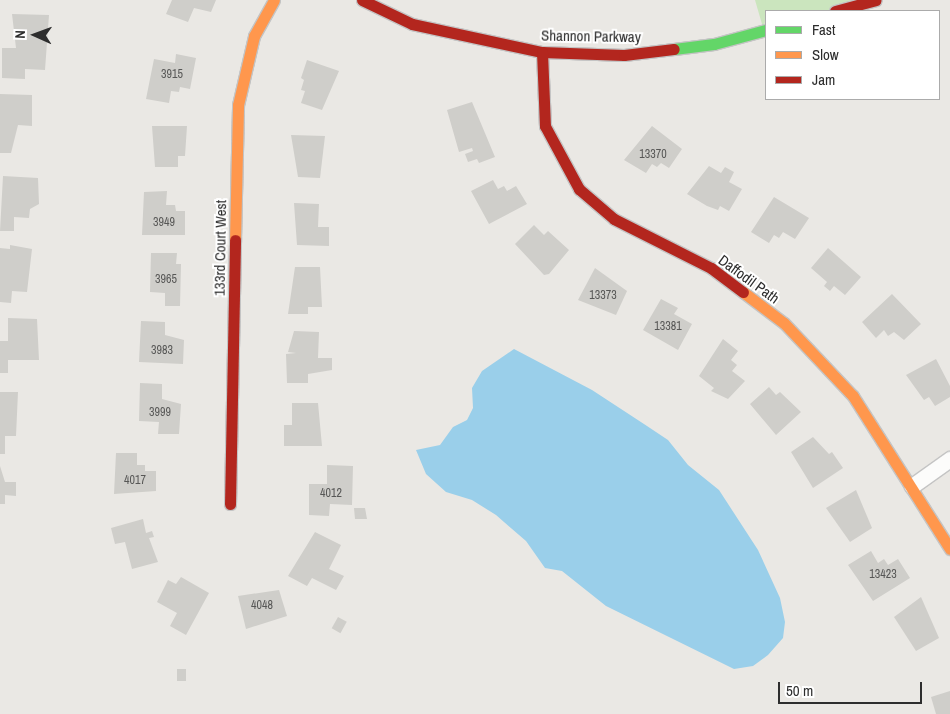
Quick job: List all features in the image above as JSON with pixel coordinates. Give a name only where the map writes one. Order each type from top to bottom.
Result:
[{"type":"street","name":"133rd Court West","points":[[230,504],[238,105],[254,36],[274,0]]},
{"type":"street","name":"Shannon Parkway","points":[[362,0],[412,24],[542,52],[624,55],[714,44],[765,30]]},
{"type":"street","points":[[839,10],[876,0]]},
{"type":"street","name":"Daffodil Path","points":[[542,52],[545,126],[579,189],[614,219],[711,268],[784,323],[853,396],[912,486],[950,550]]},
{"type":"street","points":[[912,486],[950,460]]},
{"type":"green space","points":[[755,0],[876,0],[839,10],[765,10],[764,31]]},
{"type":"water","points":[[514,349],[592,390],[668,440],[688,465],[719,490],[758,550],[780,598],[785,622],[783,638],[768,655],[753,666],[734,669],[606,606],[562,571],[545,568],[526,541],[496,515],[472,500],[446,492],[426,474],[416,450],[440,445],[453,427],[467,420],[473,408],[472,388],[482,371]]},
{"type":"building","points":[[172,0],[216,0],[211,12],[194,8],[188,22],[166,14]]},
{"type":"building","points":[[12,14],[49,15],[45,70],[25,69],[25,79],[2,78],[2,48],[16,48]]},
{"type":"building","points":[[176,54],[196,58],[190,89],[180,87],[179,92],[171,91],[169,103],[146,99],[154,59],[175,63]]},
{"type":"building","points":[[307,60],[339,71],[322,110],[301,103],[305,91],[301,90],[304,80],[301,78]]},
{"type":"building","points":[[0,94],[32,95],[32,126],[18,125],[11,153],[0,153]]},
{"type":"building","points":[[472,102],[495,157],[479,163],[477,159],[468,162],[465,154],[473,151],[472,148],[459,152],[447,110]]},
{"type":"building","points":[[152,126],[187,126],[185,156],[178,156],[178,167],[155,167]]},
{"type":"building","points":[[652,126],[682,149],[669,168],[661,163],[657,167],[652,164],[646,173],[624,160]]},
{"type":"building","points":[[291,135],[325,136],[320,178],[298,177]]},
{"type":"building","points":[[709,166],[721,173],[725,167],[734,172],[729,182],[742,189],[729,211],[720,206],[718,210],[707,206],[687,194]]},
{"type":"building","points":[[3,176],[38,178],[39,204],[30,209],[29,218],[14,217],[14,231],[0,231]]},
{"type":"building","points":[[493,180],[498,189],[504,186],[507,191],[516,186],[527,204],[489,224],[471,191]]},
{"type":"building","points":[[167,191],[166,205],[175,205],[176,211],[185,211],[185,235],[142,235],[144,192]]},
{"type":"building","points":[[774,197],[809,218],[795,239],[783,232],[779,238],[774,235],[769,243],[751,232]]},
{"type":"building","points":[[294,203],[319,204],[318,227],[329,227],[329,246],[297,245]]},
{"type":"building","points":[[534,225],[544,235],[548,231],[569,250],[549,274],[544,275],[515,244]]},
{"type":"building","points":[[10,245],[32,249],[27,292],[12,291],[11,303],[0,302],[0,248],[10,249]]},
{"type":"building","points":[[828,248],[861,277],[845,295],[834,286],[830,291],[824,286],[827,282],[811,268]]},
{"type":"building","points":[[151,253],[177,253],[176,264],[181,264],[180,306],[165,306],[165,293],[150,292]]},
{"type":"building","points":[[295,267],[320,267],[322,307],[308,307],[308,314],[288,314]]},
{"type":"building","points":[[595,268],[627,291],[616,315],[578,300]]},
{"type":"building","points":[[892,294],[921,324],[904,340],[894,332],[888,336],[884,330],[876,338],[862,322]]},
{"type":"building","points":[[661,299],[678,308],[674,314],[692,324],[678,350],[643,330]]},
{"type":"building","points":[[8,318],[37,319],[39,360],[8,360],[8,373],[0,373],[0,341],[8,341]]},
{"type":"building","points":[[141,321],[165,322],[165,335],[184,340],[183,364],[139,362]]},
{"type":"building","points":[[294,331],[319,332],[318,358],[332,358],[332,370],[308,374],[308,383],[287,383],[286,354],[296,353],[288,352]]},
{"type":"building","points":[[723,339],[738,351],[731,360],[737,365],[732,371],[745,381],[728,399],[711,391],[714,388],[699,376]]},
{"type":"building","points":[[936,359],[950,386],[950,397],[935,406],[929,397],[924,400],[906,375]]},
{"type":"building","points":[[140,383],[162,384],[162,399],[181,404],[179,434],[158,434],[159,422],[139,421]]},
{"type":"building","points":[[769,387],[776,395],[780,392],[801,412],[776,435],[750,404]]},
{"type":"building","points":[[0,392],[18,392],[16,436],[5,436],[5,454],[0,454]]},
{"type":"building","points":[[292,403],[318,403],[322,446],[284,446],[284,425],[292,425]]},
{"type":"building","points":[[813,437],[829,454],[832,452],[843,468],[813,488],[791,452]]},
{"type":"building","points":[[116,453],[137,453],[137,465],[145,465],[145,471],[156,471],[156,491],[114,494]]},
{"type":"building","points":[[327,465],[353,466],[352,505],[330,504],[329,516],[309,515],[309,484],[327,484]]},
{"type":"building","points":[[0,466],[5,482],[16,482],[16,496],[5,495],[5,504],[0,504]]},
{"type":"building","points":[[856,490],[872,528],[850,542],[826,508]]},
{"type":"building","points":[[354,508],[365,508],[367,519],[355,519]]},
{"type":"building","points":[[143,519],[146,533],[152,531],[154,537],[149,538],[158,562],[132,569],[125,542],[115,544],[111,528]]},
{"type":"building","points":[[315,532],[341,545],[329,569],[344,576],[336,590],[312,578],[307,586],[288,576]]},
{"type":"building","points":[[871,551],[878,563],[884,559],[888,565],[898,559],[910,578],[873,601],[848,565]]},
{"type":"building","points":[[181,577],[209,593],[186,635],[170,626],[177,613],[157,602],[168,580],[176,584]]},
{"type":"building","points":[[279,590],[287,616],[246,629],[238,596]]},
{"type":"building","points":[[921,597],[939,638],[916,651],[894,617]]},
{"type":"building","points":[[338,617],[347,622],[340,633],[332,628]]},
{"type":"building","points":[[177,669],[186,669],[186,681],[177,681]]},
{"type":"building","points":[[950,691],[950,714],[936,714],[931,697]]},
{"type":"traffic: fast","points":[[674,49],[714,44],[765,30]]},
{"type":"traffic: slow","points":[[235,240],[238,105],[254,36],[274,0]]},
{"type":"traffic: slow","points":[[743,292],[784,323],[853,396],[950,549]]},
{"type":"traffic: jam","points":[[362,0],[412,24],[542,52],[624,55],[674,49]]},
{"type":"traffic: jam","points":[[839,10],[876,0]]},
{"type":"traffic: jam","points":[[542,52],[545,126],[579,189],[614,219],[711,268],[743,292]]},
{"type":"traffic: jam","points":[[230,504],[235,240]]}]
